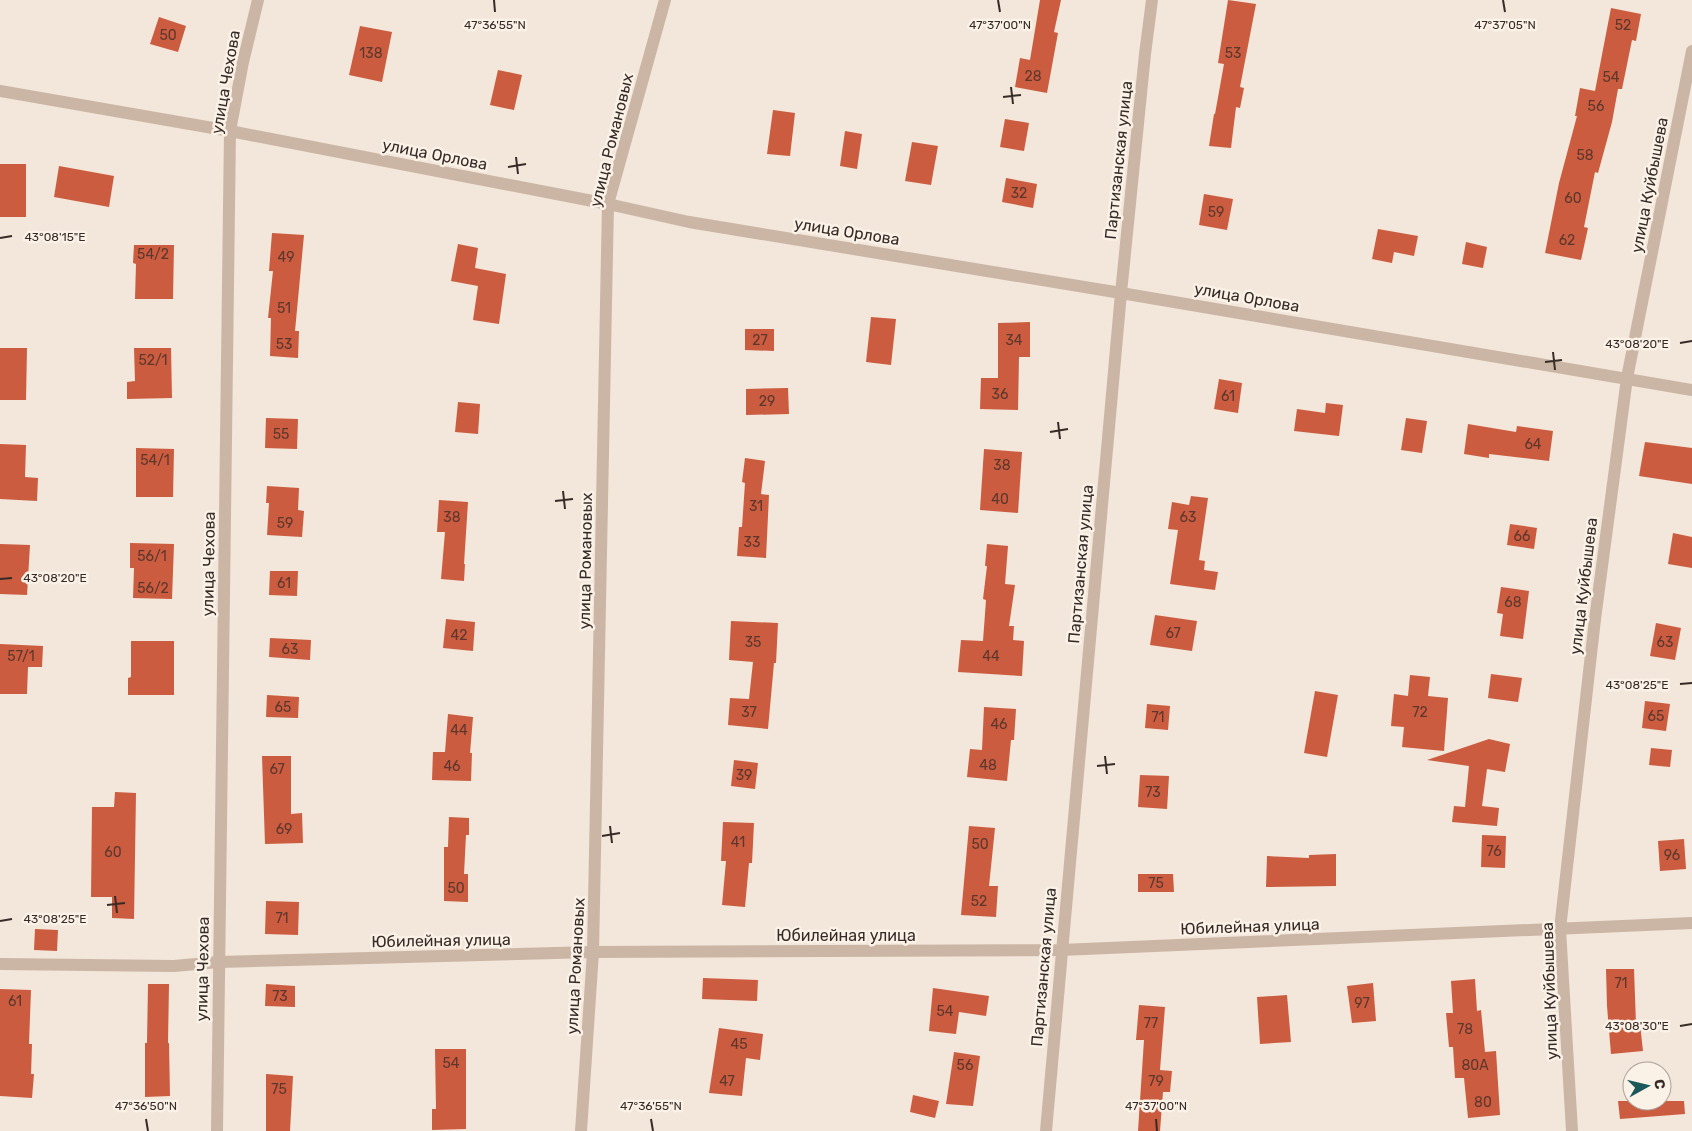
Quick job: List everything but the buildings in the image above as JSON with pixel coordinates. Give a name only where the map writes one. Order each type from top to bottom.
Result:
[{"type":"street","name":"улица Чехова","points":[[217,1131],[230,131],[243,62],[258,0]]},
{"type":"street","name":"улица Романовых","points":[[581,1131],[593,952],[608,204],[665,0]]},
{"type":"street","name":"Партизанская улица","points":[[1046,1131],[1121,293],[1152,0]]},
{"type":"street","name":"улица Куйбышева","points":[[1572,1131],[1560,929],[1595,619],[1627,378],[1692,51]]},
{"type":"street","name":"улица Орлова","points":[[0,92],[230,131],[608,204],[689,222],[1692,390]]},
{"type":"street","name":"Юбилейная улица","points":[[0,964],[174,966],[219,962],[593,952],[1061,950],[1692,923]]}]
